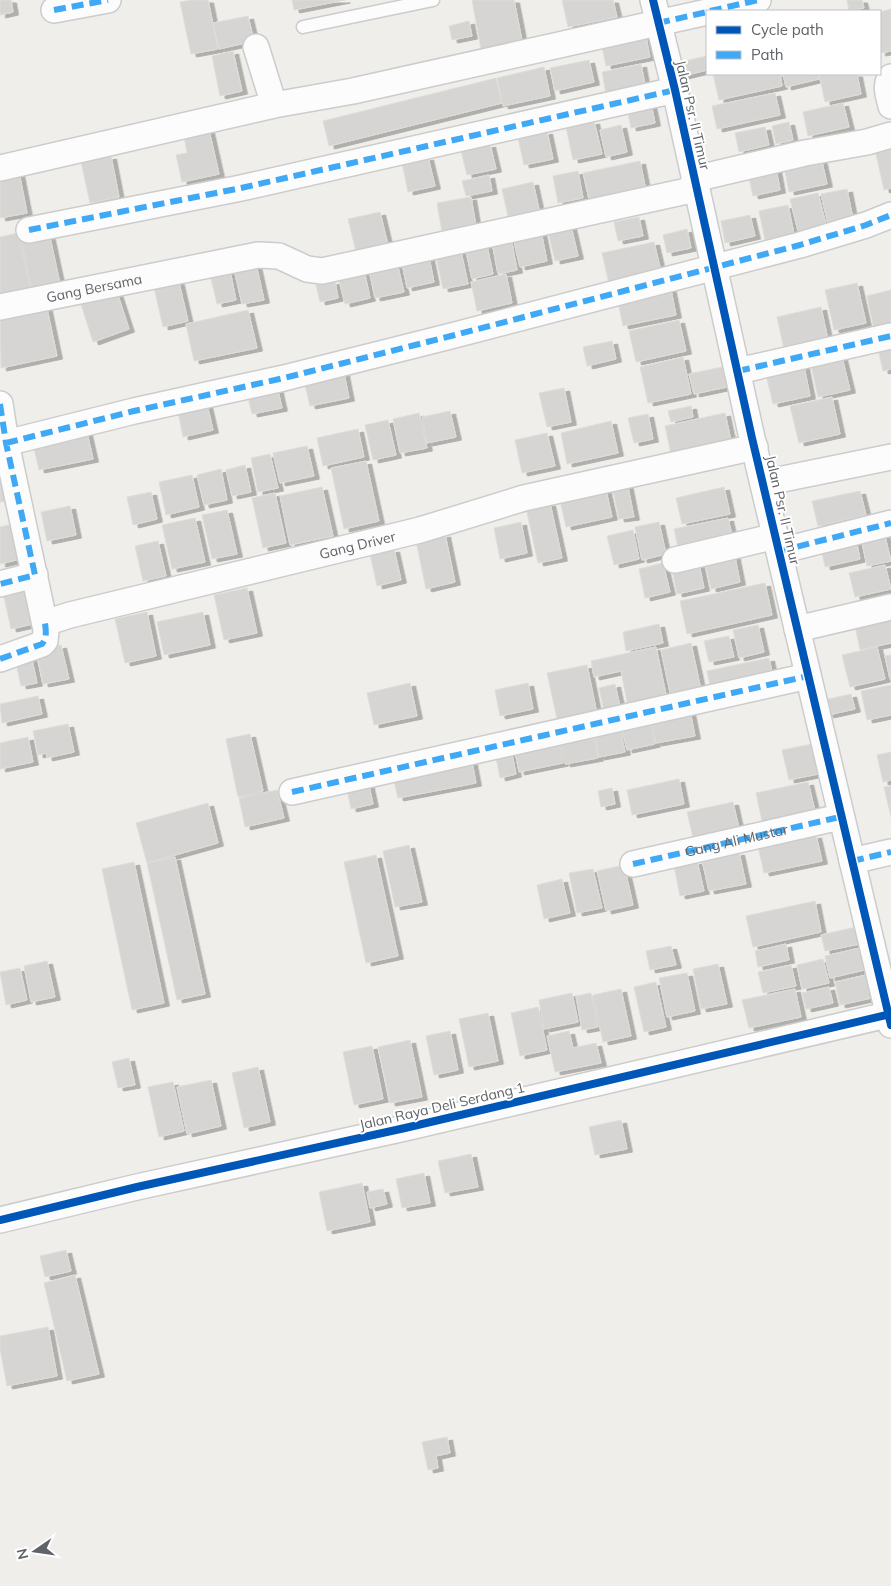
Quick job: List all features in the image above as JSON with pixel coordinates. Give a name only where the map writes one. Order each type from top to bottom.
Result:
[{"type":"street","points":[[54,10],[108,0]]},
{"type":"street","points":[[716,10],[758,0]]},
{"type":"street","points":[[0,168],[274,105],[353,91],[550,46],[656,12],[706,12]]},
{"type":"street","name":"Jalan Psr. II Timur","points":[[656,12],[840,816],[890,1018]]},
{"type":"street","points":[[256,47],[274,105]]},
{"type":"street","points":[[891,77],[888,80],[887,86],[891,106]]},
{"type":"street","points":[[29,230],[241,188],[675,90]]},
{"type":"street","name":"Gang Bersama","points":[[0,307],[258,255],[279,256],[307,269],[322,272],[695,184],[804,153],[867,142],[891,135]]},
{"type":"street","points":[[6,442],[284,378],[714,268],[866,225],[891,215]]},
{"type":"street","points":[[738,371],[891,336]]},
{"type":"street","points":[[0,404],[6,442],[45,623],[45,641],[42,644],[0,659]]},
{"type":"street","name":"Gang Driver","points":[[45,623],[70,615],[420,530],[524,498],[755,447]]},
{"type":"street","points":[[764,483],[891,456]]},
{"type":"street","points":[[675,560],[778,544],[891,523]]},
{"type":"street","points":[[0,584],[35,575]]},
{"type":"street","points":[[797,629],[891,606]]},
{"type":"street","points":[[292,792],[808,676]]},
{"type":"street","name":"Gang Ali Mustar","points":[[634,864],[840,816]]},
{"type":"street","points":[[852,861],[891,852]]},
{"type":"street","name":"Jalan Raya Deli Serdang 1","points":[[0,1220],[137,1187],[890,1018]]},
{"type":"lane","points":[[303,27],[433,0]]},
{"type":"building","points":[[0,0],[11,0],[13,12],[0,15]]},
{"type":"building","points":[[208,0],[218,49],[191,54],[180,2]]},
{"type":"building","points":[[292,0],[345,0],[294,10]]},
{"type":"building","points":[[472,0],[514,0],[522,41],[481,49]]},
{"type":"building","points":[[562,0],[613,0],[617,17],[568,27]]},
{"type":"building","points":[[847,0],[862,0],[864,8],[849,10]]},
{"type":"building","points":[[891,9],[891,51],[881,53],[881,12]]},
{"type":"building","points":[[248,16],[254,41],[219,49],[213,23]]},
{"type":"building","points":[[469,21],[472,36],[452,40],[449,26]]},
{"type":"building","points":[[645,32],[650,57],[606,66],[601,42]]},
{"type":"building","points":[[233,51],[242,91],[220,96],[212,56]]},
{"type":"building","points":[[706,56],[706,70],[683,76],[680,62]]},
{"type":"building","points":[[589,60],[594,82],[555,91],[550,68]]},
{"type":"building","points":[[641,64],[645,85],[606,94],[602,72]]},
{"type":"building","points":[[544,67],[550,96],[503,106],[497,78]]},
{"type":"building","points":[[713,75],[780,75],[782,86],[719,100]]},
{"type":"building","points":[[783,75],[818,75],[819,79],[786,87]]},
{"type":"building","points":[[819,75],[857,75],[861,94],[825,102]]},
{"type":"building","points":[[496,78],[502,103],[329,146],[323,121]]},
{"type":"building","points":[[775,93],[780,115],[717,129],[712,106]]},
{"type":"building","points":[[650,99],[655,123],[631,128],[626,104]]},
{"type":"building","points":[[843,103],[849,127],[808,136],[803,112]]},
{"type":"building","points":[[594,121],[602,154],[573,160],[566,127]]},
{"type":"building","points":[[789,122],[793,140],[776,144],[772,126]]},
{"type":"building","points":[[621,125],[627,152],[606,157],[600,130]]},
{"type":"building","points":[[765,127],[769,145],[739,152],[735,133]]},
{"type":"building","points":[[209,130],[219,174],[182,182],[176,155],[187,153],[184,136]]},
{"type":"building","points":[[547,131],[553,159],[524,165],[518,138]]},
{"type":"building","points":[[490,144],[496,169],[467,175],[461,151]]},
{"type":"building","points":[[891,146],[891,188],[884,190],[875,150]]},
{"type":"building","points":[[820,153],[827,184],[789,192],[783,161]]},
{"type":"building","points":[[111,156],[119,197],[90,203],[81,162]]},
{"type":"building","points":[[428,157],[435,186],[408,192],[402,163]]},
{"type":"building","points":[[640,161],[646,191],[590,203],[583,173]]},
{"type":"building","points":[[775,163],[780,190],[753,196],[747,169]]},
{"type":"building","points":[[18,167],[27,213],[0,218],[0,170]]},
{"type":"building","points":[[578,171],[583,198],[558,203],[553,176]]},
{"type":"building","points":[[489,175],[492,191],[466,196],[462,181]]},
{"type":"building","points":[[533,182],[540,214],[509,221],[502,189]]},
{"type":"building","points":[[847,189],[853,219],[828,224],[821,194]]},
{"type":"building","points":[[818,193],[826,225],[798,231],[790,199]]},
{"type":"building","points":[[471,197],[477,232],[443,238],[437,203]]},
{"type":"building","points":[[788,205],[794,234],[765,240],[759,211]]},
{"type":"building","points":[[380,212],[388,245],[356,252],[348,219]]},
{"type":"building","points":[[750,215],[755,236],[725,243],[721,221]]},
{"type":"building","points":[[639,217],[643,236],[618,241],[614,222]]},
{"type":"building","points":[[571,226],[578,256],[555,261],[548,231]]},
{"type":"building","points":[[48,228],[60,284],[32,290],[20,234]]},
{"type":"building","points":[[687,229],[691,248],[667,253],[663,235]]},
{"type":"building","points":[[541,231],[547,261],[520,267],[513,237]]},
{"type":"building","points":[[18,233],[31,291],[0,298],[0,237]]},
{"type":"building","points":[[511,238],[517,270],[498,274],[492,242]]},
{"type":"building","points":[[486,241],[493,274],[472,279],[465,246]]},
{"type":"building","points":[[654,242],[662,276],[610,288],[602,253]]},
{"type":"building","points":[[460,247],[468,284],[443,289],[435,252]]},
{"type":"building","points":[[428,252],[434,282],[407,288],[401,258]]},
{"type":"building","points":[[396,259],[404,292],[375,298],[368,265]]},
{"type":"building","points":[[256,264],[264,300],[242,304],[234,269]]},
{"type":"building","points":[[229,266],[236,300],[217,304],[209,270]]},
{"type":"building","points":[[364,270],[370,298],[345,304],[338,276]]},
{"type":"building","points":[[177,274],[188,321],[163,327],[152,279]]},
{"type":"building","points":[[506,274],[512,303],[477,311],[471,282]]},
{"type":"building","points":[[335,281],[338,298],[320,302],[316,285]]},
{"type":"building","points":[[857,283],[866,323],[834,330],[825,290]]},
{"type":"building","points":[[670,285],[676,315],[623,326],[617,297]]},
{"type":"building","points":[[116,289],[129,329],[93,342],[80,301]]},
{"type":"building","points":[[891,290],[891,326],[874,330],[867,296]]},
{"type":"building","points":[[46,304],[57,356],[1,368],[0,314]]},
{"type":"building","points":[[821,307],[829,345],[785,354],[777,317]]},
{"type":"building","points":[[248,310],[257,348],[194,361],[186,324]]},
{"type":"building","points":[[679,320],[686,351],[636,362],[629,331]]},
{"type":"building","points":[[612,341],[616,359],[587,366],[583,347]]},
{"type":"building","points":[[891,341],[891,369],[883,371],[877,344]]},
{"type":"building","points":[[841,353],[850,390],[818,397],[810,360]]},
{"type":"building","points":[[683,357],[691,394],[648,403],[640,367]]},
{"type":"building","points":[[803,361],[810,396],[773,404],[765,370]]},
{"type":"building","points":[[722,367],[727,387],[694,394],[689,374]]},
{"type":"building","points":[[343,368],[349,398],[310,406],[303,377]]},
{"type":"building","points":[[276,382],[282,408],[252,414],[246,389]]},
{"type":"building","points":[[564,388],[571,422],[547,427],[539,393]]},
{"type":"building","points":[[832,397],[840,434],[799,443],[790,406]]},
{"type":"building","points":[[206,400],[213,430],[183,437],[177,407]]},
{"type":"building","points":[[691,406],[693,417],[671,422],[668,411]]},
{"type":"building","points":[[450,411],[456,437],[427,443],[422,417]]},
{"type":"building","points":[[419,413],[427,448],[400,453],[393,419]]},
{"type":"building","points":[[725,413],[731,441],[671,454],[665,426]]},
{"type":"building","points":[[648,414],[653,439],[634,443],[628,418]]},
{"type":"building","points":[[388,420],[396,455],[373,460],[365,425]]},
{"type":"building","points":[[611,421],[618,453],[567,464],[561,433]]},
{"type":"building","points":[[86,428],[93,459],[39,470],[32,440]]},
{"type":"building","points":[[358,429],[364,457],[323,466],[317,438]]},
{"type":"building","points":[[547,433],[555,466],[522,473],[515,440]]},
{"type":"building","points":[[307,446],[314,476],[280,483],[273,453]]},
{"type":"building","points":[[270,454],[278,488],[258,492],[251,458]]},
{"type":"building","points":[[366,461],[379,521],[344,529],[331,468]]},
{"type":"building","points":[[245,465],[251,492],[232,496],[226,470]]},
{"type":"building","points":[[221,469],[227,500],[204,505],[197,475]]},
{"type":"building","points":[[9,473],[15,499],[0,502],[0,475]]},
{"type":"building","points":[[192,475],[199,507],[166,515],[159,482]]},
{"type":"building","points":[[627,482],[634,517],[619,519],[612,486]]},
{"type":"building","points":[[605,486],[612,517],[566,527],[559,496]]},
{"type":"building","points":[[322,487],[333,536],[290,545],[280,496]]},
{"type":"building","points":[[724,487],[730,514],[682,524],[676,498]]},
{"type":"building","points":[[860,491],[866,515],[818,526],[812,501]]},
{"type":"building","points":[[151,492],[157,519],[133,525],[127,497]]},
{"type":"building","points":[[275,493],[286,543],[263,548],[252,498]]},
{"type":"building","points":[[550,503],[562,558],[538,563],[526,508]]},
{"type":"building","points":[[70,506],[76,535],[47,541],[41,512]]},
{"type":"building","points":[[227,510],[237,554],[212,559],[202,515]]},
{"type":"building","points":[[195,518],[205,562],[172,569],[162,525]]},
{"type":"building","points":[[728,518],[734,544],[680,556],[674,529]]},
{"type":"building","points":[[21,522],[29,557],[0,564],[0,527]]},
{"type":"building","points":[[521,522],[527,553],[500,559],[494,528]]},
{"type":"building","points":[[659,522],[666,554],[642,560],[635,527]]},
{"type":"building","points":[[883,528],[891,561],[867,566],[860,533]]},
{"type":"building","points":[[633,530],[639,559],[614,565],[607,536]]},
{"type":"building","points":[[445,534],[455,582],[426,589],[416,541]]},
{"type":"building","points":[[856,540],[860,559],[825,567],[821,548]]},
{"type":"building","points":[[158,541],[166,576],[143,581],[135,546]]},
{"type":"building","points":[[394,549],[401,580],[377,586],[370,554]]},
{"type":"building","points":[[734,552],[740,582],[711,589],[704,559]]},
{"type":"building","points":[[663,563],[670,592],[645,598],[639,569]]},
{"type":"building","points":[[699,564],[704,588],[677,594],[672,570]]},
{"type":"building","points":[[885,565],[891,589],[855,597],[849,573]]},
{"type":"building","points":[[33,581],[42,622],[11,629],[2,588]]},
{"type":"building","points":[[765,583],[772,615],[687,634],[680,601]]},
{"type":"building","points":[[247,588],[257,633],[224,640],[214,595]]},
{"type":"building","points":[[147,612],[156,656],[125,663],[115,619]]},
{"type":"building","points":[[203,612],[210,645],[164,655],[157,622]]},
{"type":"building","points":[[891,618],[891,643],[860,650],[855,626]]},
{"type":"building","points":[[659,624],[663,643],[626,651],[623,632]]},
{"type":"building","points":[[758,625],[764,652],[739,658],[733,630]]},
{"type":"building","points":[[729,636],[734,657],[709,662],[704,641]]},
{"type":"building","points":[[691,643],[702,695],[672,702],[661,650]]},
{"type":"building","points":[[61,645],[69,679],[43,684],[36,651]]},
{"type":"building","points":[[656,647],[668,704],[629,712],[621,671],[594,677],[591,661]]},
{"type":"building","points":[[877,647],[885,679],[850,687],[842,655]]},
{"type":"building","points":[[31,655],[37,683],[21,686],[15,659]]},
{"type":"building","points":[[891,655],[891,679],[890,679],[885,656]]},
{"type":"building","points":[[769,658],[774,682],[712,695],[707,671]]},
{"type":"building","points":[[587,665],[598,719],[559,728],[547,673]]},
{"type":"building","points":[[410,683],[417,716],[374,725],[367,693]]},
{"type":"building","points":[[528,683],[533,709],[500,716],[495,690]]},
{"type":"building","points":[[615,684],[622,716],[606,720],[599,688]]},
{"type":"building","points":[[891,685],[891,715],[867,720],[861,691]]},
{"type":"building","points":[[851,694],[855,709],[828,715],[824,700]]},
{"type":"building","points":[[38,696],[42,714],[2,723],[0,704]]},
{"type":"building","points":[[690,711],[695,736],[656,743],[652,719]]},
{"type":"building","points":[[650,720],[655,744],[627,750],[621,725]]},
{"type":"building","points":[[68,724],[74,752],[47,758],[46,753],[38,755],[33,731]]},
{"type":"building","points":[[620,727],[625,752],[599,757],[595,733]]},
{"type":"building","points":[[593,733],[598,758],[565,764],[560,739]]},
{"type":"building","points":[[250,734],[263,791],[238,797],[226,739]]},
{"type":"building","points":[[28,737],[33,762],[0,769],[0,743]]},
{"type":"building","points":[[558,738],[563,763],[519,772],[514,746]]},
{"type":"building","points":[[812,744],[818,774],[789,780],[782,750]]},
{"type":"building","points":[[511,749],[516,774],[500,778],[495,752]]},
{"type":"building","points":[[891,752],[891,780],[883,782],[877,755]]},
{"type":"building","points":[[471,757],[476,783],[398,798],[392,772]]},
{"type":"building","points":[[679,779],[684,804],[632,815],[627,790]]},
{"type":"building","points":[[368,781],[373,804],[351,809],[346,785]]},
{"type":"building","points":[[808,782],[816,815],[763,826],[756,793]]},
{"type":"building","points":[[891,786],[891,817],[884,787]]},
{"type":"building","points":[[612,788],[615,804],[601,807],[598,791]]},
{"type":"building","points":[[277,790],[284,818],[245,827],[239,798]]},
{"type":"building","points":[[733,802],[740,833],[694,842],[687,812]]},
{"type":"building","points":[[208,803],[218,843],[147,863],[136,823]]},
{"type":"building","points":[[816,835],[822,861],[764,873],[758,847]]},
{"type":"building","points":[[409,845],[422,902],[395,907],[383,851]]},
{"type":"building","points":[[739,852],[746,884],[709,891],[702,860]]},
{"type":"building","points":[[376,855],[398,956],[366,963],[344,862]]},
{"type":"building","points":[[175,857],[205,994],[177,1000],[147,863]]},
{"type":"building","points":[[697,861],[704,891],[680,896],[674,866]]},
{"type":"building","points":[[134,862],[164,1003],[132,1010],[102,869]]},
{"type":"building","points":[[624,865],[633,905],[606,911],[597,871]]},
{"type":"building","points":[[593,869],[602,908],[577,913],[569,873]]},
{"type":"building","points":[[562,879],[570,913],[544,919],[537,885]]},
{"type":"building","points":[[815,901],[821,932],[753,947],[746,916]]},
{"type":"building","points":[[856,927],[860,944],[825,951],[821,935]]},
{"type":"building","points":[[786,944],[789,960],[758,967],[755,951]]},
{"type":"building","points":[[671,946],[676,965],[650,970],[646,951]]},
{"type":"building","points":[[864,947],[869,969],[830,978],[825,956]]},
{"type":"building","points":[[823,959],[829,983],[802,989],[797,965]]},
{"type":"building","points":[[47,961],[55,997],[31,1002],[24,966]]},
{"type":"building","points":[[718,964],[727,1004],[701,1009],[693,969]]},
{"type":"building","points":[[791,965],[796,986],[763,993],[758,972]]},
{"type":"building","points":[[20,968],[27,1000],[6,1005],[0,972]]},
{"type":"building","points":[[687,973],[695,1011],[667,1017],[659,978]]},
{"type":"building","points":[[871,974],[876,997],[840,1005],[835,982]]},
{"type":"building","points":[[656,982],[666,1027],[644,1032],[634,987]]},
{"type":"building","points":[[829,987],[833,1003],[806,1009],[802,993]]},
{"type":"building","points":[[621,989],[631,1036],[603,1042],[593,995]]},
{"type":"building","points":[[795,989],[801,1017],[749,1028],[742,1000]]},
{"type":"building","points":[[572,993],[578,1022],[544,1029],[539,1000]]},
{"type":"building","points":[[591,993],[598,1027],[582,1030],[576,996]]},
{"type":"building","points":[[538,1007],[547,1050],[520,1056],[511,1013]]},
{"type":"building","points":[[488,1013],[498,1061],[469,1067],[459,1019]]},
{"type":"building","points":[[450,1031],[458,1070],[434,1075],[426,1036]]},
{"type":"building","points":[[569,1031],[573,1048],[596,1043],[601,1063],[555,1072],[547,1036]]},
{"type":"building","points":[[410,1040],[422,1097],[390,1103],[378,1047]]},
{"type":"building","points":[[372,1046],[383,1099],[354,1105],[343,1052]]},
{"type":"building","points":[[129,1058],[135,1085],[118,1088],[112,1062]]},
{"type":"building","points":[[258,1067],[270,1122],[244,1128],[232,1073]]},
{"type":"building","points":[[211,1080],[221,1126],[187,1134],[177,1087]]},
{"type":"building","points":[[173,1082],[184,1131],[159,1137],[148,1087]]},
{"type":"building","points":[[621,1120],[627,1149],[595,1155],[589,1127]]},
{"type":"building","points":[[471,1154],[478,1187],[445,1193],[438,1161]]},
{"type":"building","points":[[424,1173],[430,1203],[402,1208],[396,1179]]},
{"type":"building","points":[[362,1183],[370,1222],[327,1231],[319,1192]]},
{"type":"building","points":[[383,1189],[387,1204],[370,1208],[367,1192]]},
{"type":"building","points":[[66,1250],[71,1271],[45,1277],[40,1256]]},
{"type":"building","points":[[75,1275],[99,1374],[67,1381],[44,1283]]},
{"type":"building","points":[[48,1327],[57,1376],[7,1386],[0,1349],[0,1336]]},
{"type":"building","points":[[447,1437],[450,1453],[436,1456],[438,1468],[428,1470],[422,1442]]},
{"type":"marked path","points":[[54,10],[108,0]]},
{"type":"marked path","points":[[714,10],[758,0]]},
{"type":"marked path","points":[[658,23],[706,12]]},
{"type":"marked path","points":[[29,230],[241,188],[675,90]]},
{"type":"marked path","points":[[6,443],[134,411],[284,378],[451,336],[800,245],[866,225],[891,215]]},
{"type":"marked path","points":[[738,371],[891,336]]},
{"type":"marked path","points":[[0,404],[6,443],[35,575],[0,584]]},
{"type":"marked path","points":[[780,551],[891,523]]},
{"type":"marked path","points":[[0,659],[42,644],[46,631],[45,623]]},
{"type":"marked path","points":[[292,792],[808,676]]},
{"type":"marked path","points":[[633,864],[840,817]]},
{"type":"marked path","points":[[852,861],[891,852]]},
{"type":"cycle path","points":[[653,0],[675,90],[752,438],[891,1025]]},
{"type":"cycle path","points":[[0,1220],[137,1187],[405,1128],[891,1014]]}]
